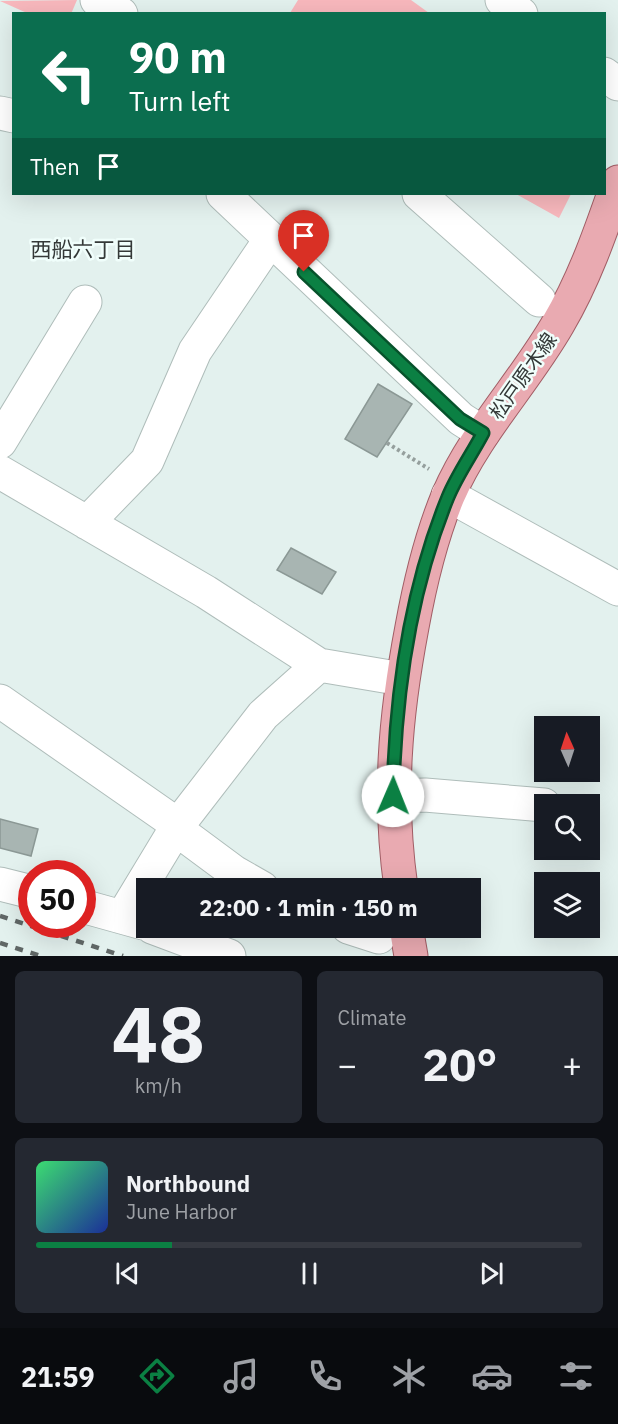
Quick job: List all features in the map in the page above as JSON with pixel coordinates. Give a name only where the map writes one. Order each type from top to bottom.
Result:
[{"type":"main road","name":"松戸原木線","points":[[400,878],[393,796],[394,740],[402,679],[431,545],[448,495],[483,433],[546,308],[591,257],[618,182]]},
{"type":"main road","points":[[397,938],[411,956]]},
{"type":"street","points":[[97,0],[117,12]]},
{"type":"street","points":[[502,0],[518,12]]},
{"type":"street","points":[[224,195],[460,419],[483,433]]},
{"type":"street","points":[[420,195],[546,308]]},
{"type":"street","points":[[87,523],[147,461],[195,351],[270,240]]},
{"type":"street","points":[[0,442],[85,302]]},
{"type":"street","points":[[0,472],[206,592],[319,664],[402,679]]},
{"type":"street","points":[[448,495],[618,589]]},
{"type":"street","points":[[158,878],[177,827],[263,715],[319,664]]},
{"type":"street","points":[[0,701],[244,878]]},
{"type":"street","points":[[393,796],[425,795],[534,804]]},
{"type":"street","points":[[0,884],[18,888]]},
{"type":"street","points":[[96,910],[136,922]]},
{"type":"street","points":[[181,938],[229,956]]},
{"type":"path","points":[[387,443],[429,469]]},
{"type":"shaded area","points":[[77,0],[72,12],[25,12],[0,1]]},
{"type":"shaded area","points":[[298,0],[411,0],[428,12],[291,12]]},
{"type":"shaded area","points":[[518,195],[570,195],[559,218]]},
{"type":"building","points":[[378,384],[412,404],[377,457],[345,439]]},
{"type":"building","points":[[291,548],[336,572],[322,594],[277,570]]},
{"type":"building","points":[[0,819],[38,829],[31,856],[0,848]]},
{"type":"railway","points":[[0,916],[123,956]]},
{"type":"railway","points":[[0,943],[41,956]]},
{"type":"district","name":"西船六丁目","points":[[83,250]]},
{"type":"route","points":[[304,272],[460,419],[483,433],[448,495],[431,545],[416,604],[402,679],[394,740],[393,796]]}]
